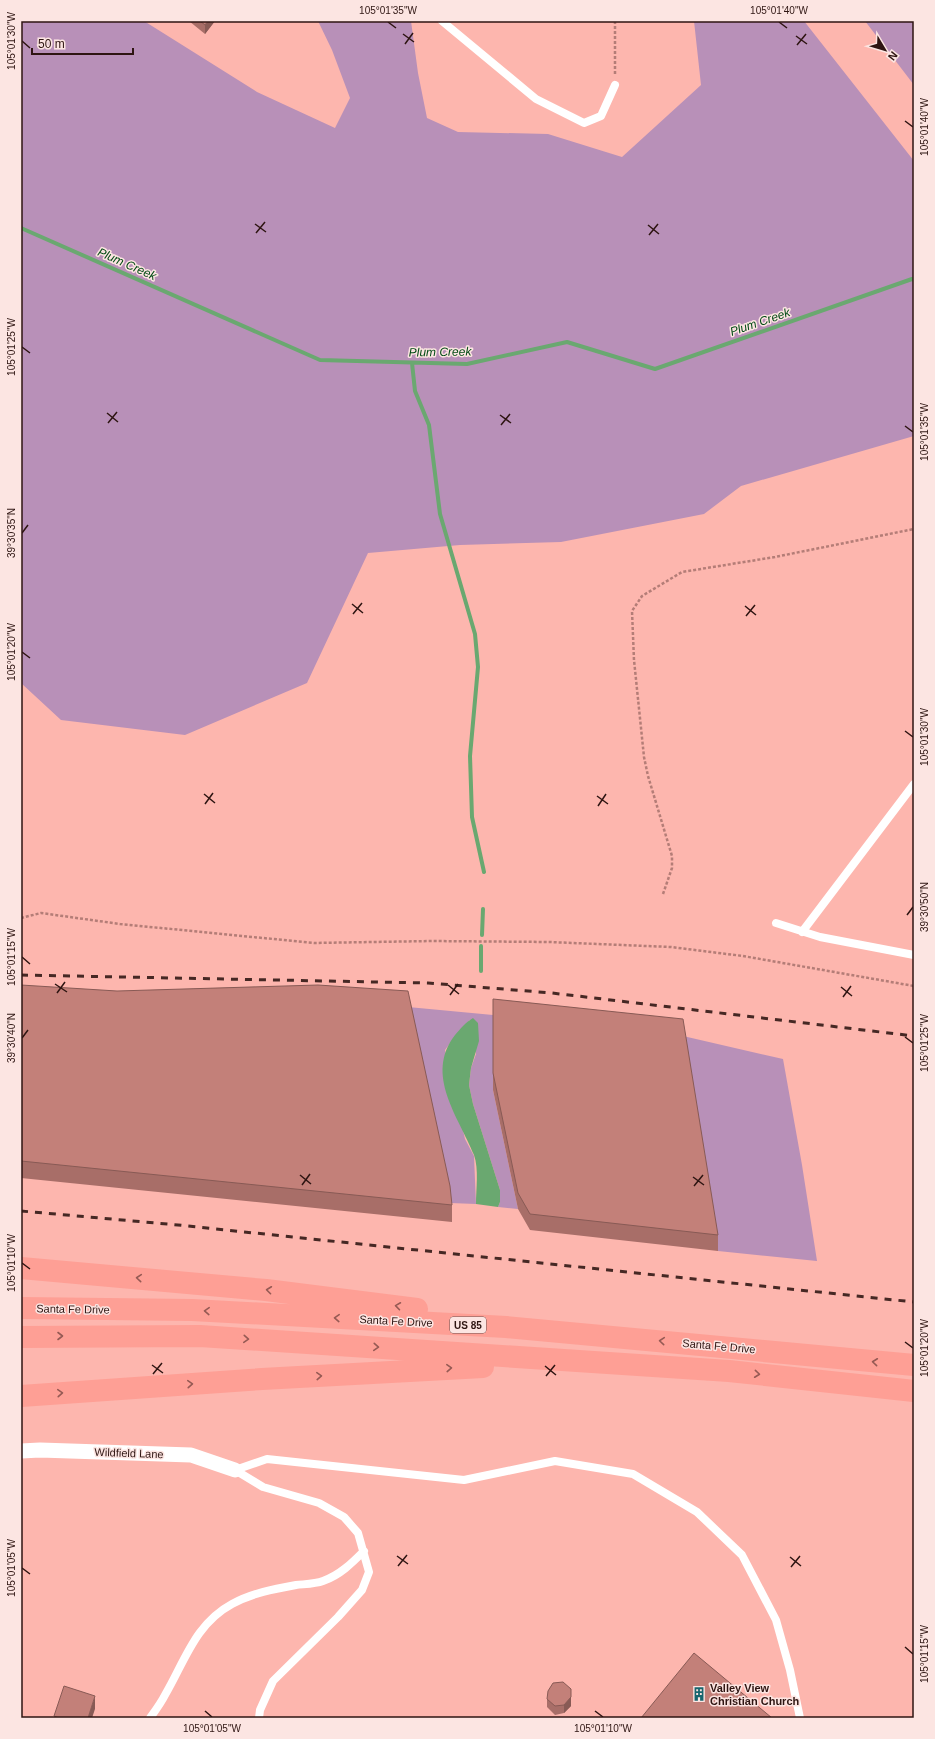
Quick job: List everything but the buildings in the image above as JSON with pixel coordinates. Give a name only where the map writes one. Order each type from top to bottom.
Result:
[{"type":"highway","points":[[21,1268],[266,1290],[490,1319],[575,1333]]},
{"type":"highway","name":"Santa Fe Drive","points":[[21,1308],[192,1310],[506,1327],[914,1365]]},
{"type":"highway","points":[[21,1337],[200,1336],[729,1371],[914,1391]]},
{"type":"highway","points":[[21,1396],[467,1367],[631,1368],[729,1371]]},
{"type":"street","name":"Wildfield Lane","points":[[21,1451],[40,1450],[191,1455],[235,1470]]},
{"type":"lane","points":[[442,21],[536,99],[584,123],[602,116],[615,85]]},
{"type":"lane","points":[[802,932],[914,784]]},
{"type":"lane","points":[[776,923],[802,932],[914,955]]},
{"type":"lane","points":[[235,1470],[267,1459],[464,1480],[555,1461],[633,1474],[697,1512],[742,1556],[776,1620],[790,1670],[800,1718]]},
{"type":"lane","points":[[235,1470],[263,1488],[319,1503],[344,1517],[358,1533],[369,1572],[362,1590],[338,1617],[273,1682],[260,1710],[260,1718]]},
{"type":"lane","points":[[150,1718],[165,1696],[182,1660],[196,1638],[212,1619],[231,1604],[250,1595],[280,1588],[322,1582],[347,1568],[364,1551]]},
{"type":"path","points":[[615,21],[615,85]]},
{"type":"path","points":[[663,894],[672,868],[672,856],[648,776],[644,757],[634,660],[632,611],[642,596],[682,572],[775,557],[914,529]]},
{"type":"path","points":[[21,918],[41,913],[120,924],[314,943],[432,941],[533,942],[672,947],[743,956],[914,986]]},
{"type":"shaded area","points":[[21,21],[144,21],[257,92],[335,128],[350,98],[332,50],[318,21],[411,21],[418,73],[427,118],[458,132],[548,134],[622,157],[701,85],[694,21],[804,21],[914,161],[914,436],[741,486],[704,514],[561,542],[460,545],[368,553],[307,683],[185,735],[61,720],[21,683]]},
{"type":"shaded area","points":[[865,21],[914,21],[914,85]]},
{"type":"shaded area","points":[[408,1007],[493,1015],[493,1090],[518,1209],[498,1207],[500,1202],[500,1190],[473,1104],[469,1085],[471,1068],[476,1054],[470,1020],[460,1030],[445,1050],[465,1139],[474,1156],[476,1204],[450,1203]]},
{"type":"shaded area","points":[[473,1018],[478,1023],[479,1041],[471,1068],[469,1085],[473,1104],[500,1190],[500,1202],[498,1207],[476,1204],[476,1161],[453,1111],[443,1081],[443,1065],[446,1050],[455,1035]]},
{"type":"shaded area","points":[[683,1036],[783,1059],[817,1261],[718,1251]]},
{"type":"waterway","name":"Plum Creek","points":[[21,228],[320,360],[467,364],[567,342],[655,369],[912,279],[914,280]]},
{"type":"waterway","points":[[412,363],[415,391],[429,425],[440,514],[475,634],[478,667],[470,756],[472,817],[484,872]]},
{"type":"waterway","points":[[482,935],[483,909]]},
{"type":"waterway","points":[[481,946],[481,971]]},
{"type":"railway","points":[[21,975],[428,983],[552,993],[914,1036]]},
{"type":"railway","points":[[21,1211],[178,1225],[914,1302]]},
{"type":"place","name":"Valley View Christian Church","points":[[699,1694]]}]
